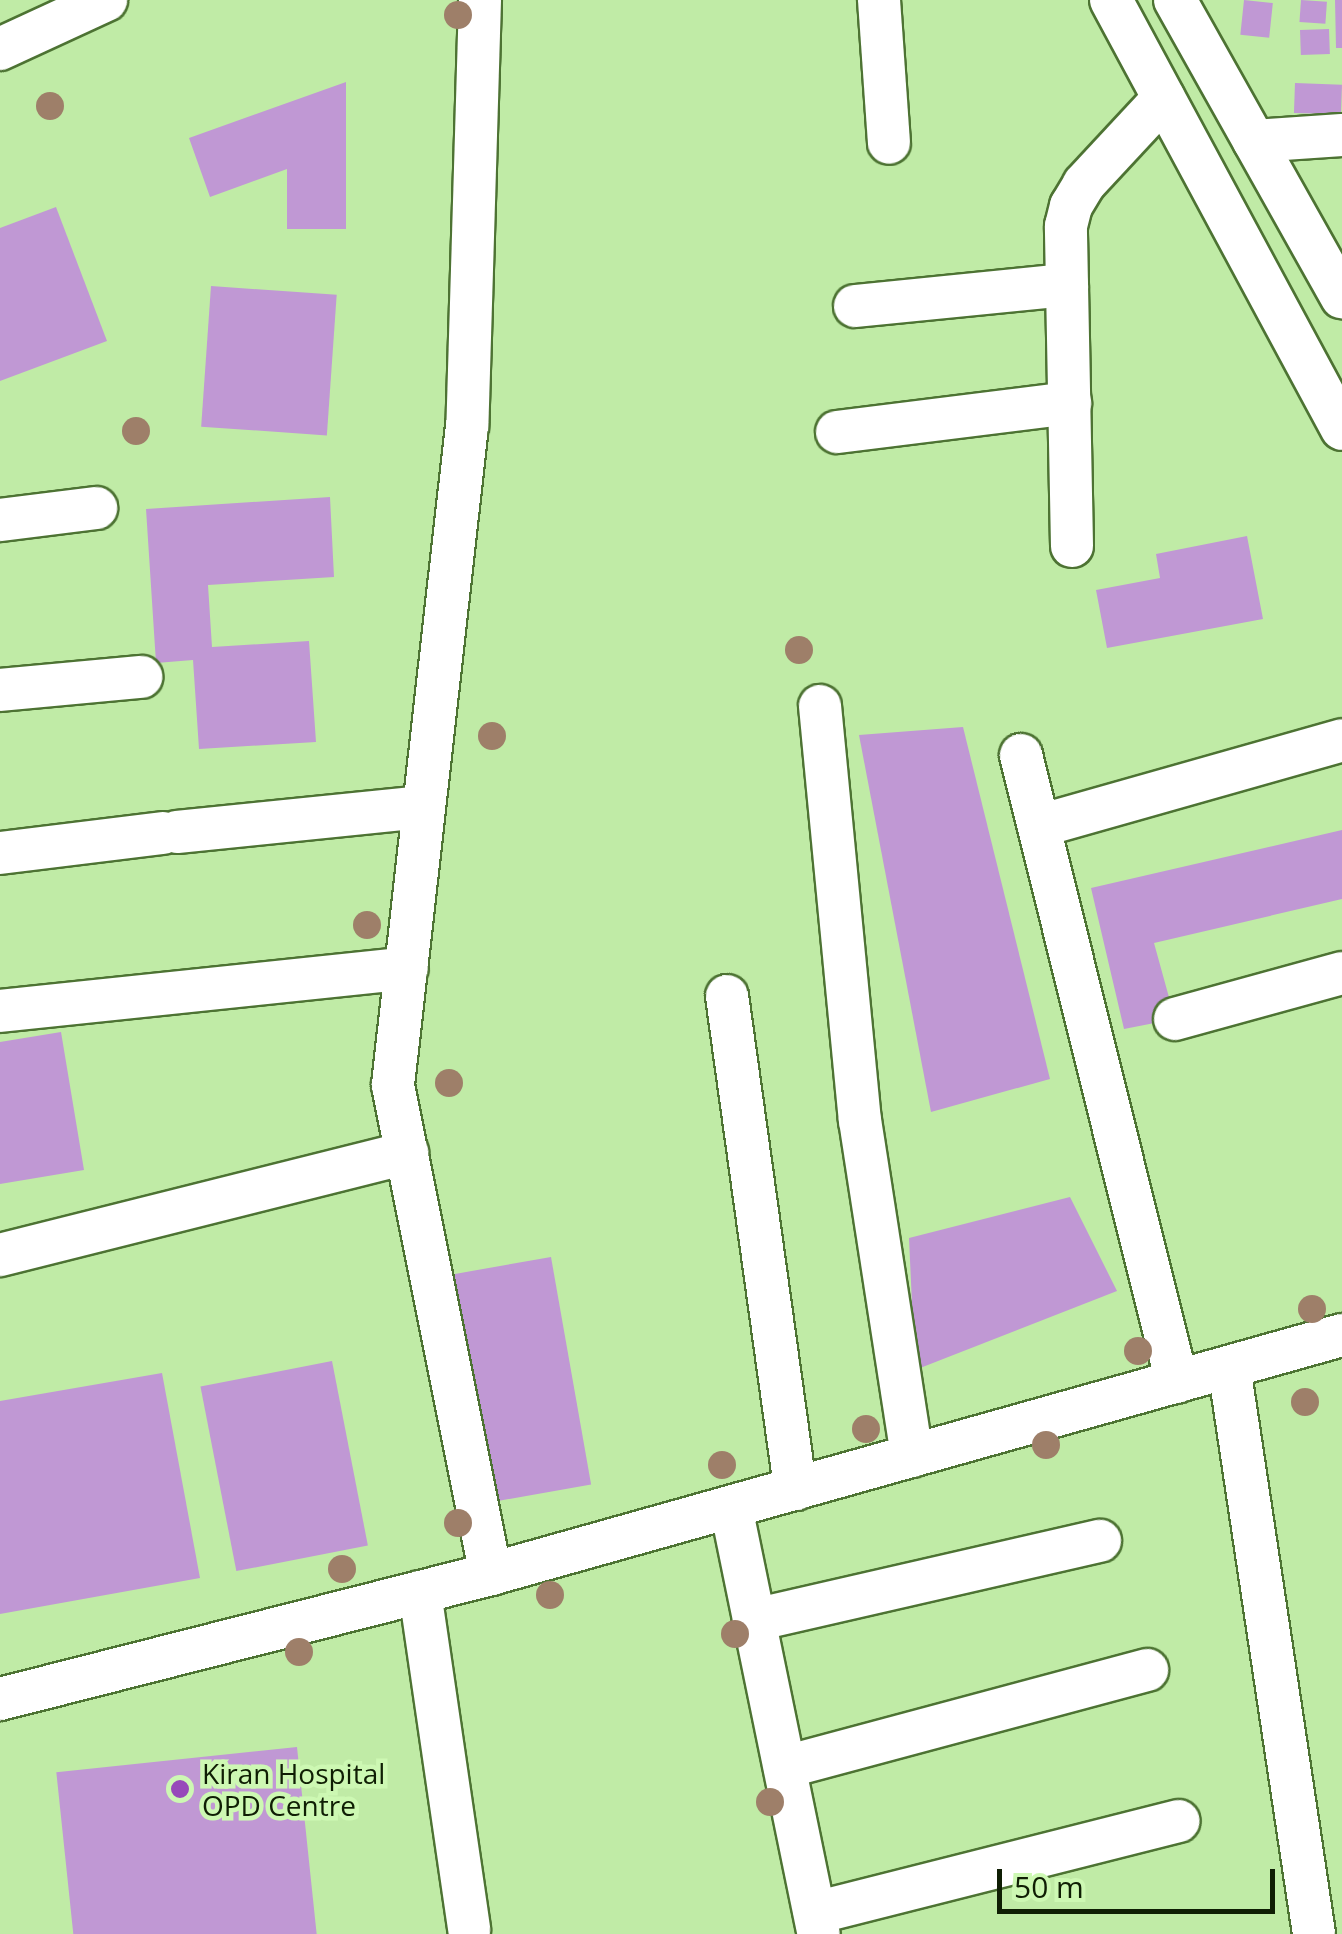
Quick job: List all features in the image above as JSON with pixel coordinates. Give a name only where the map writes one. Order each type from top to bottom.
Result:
[{"type":"street","points":[[0,49],[59,10],[106,0]]},
{"type":"street","points":[[480,0],[466,426],[394,1085],[491,1574]]},
{"type":"street","points":[[879,0],[889,143]]},
{"type":"street","points":[[1111,0],[1342,429]]},
{"type":"street","points":[[1175,0],[1342,297]]},
{"type":"street","points":[[1072,546],[1066,226],[1071,206],[1084,184],[1164,98]]},
{"type":"street","points":[[1254,141],[1342,135]]},
{"type":"street","points":[[855,306],[1067,285]]},
{"type":"street","points":[[837,432],[1070,404]]},
{"type":"street","points":[[0,520],[96,508]]},
{"type":"street","points":[[0,690],[141,677]]},
{"type":"street","points":[[820,706],[860,1120],[912,1456]]},
{"type":"street","points":[[1039,826],[1342,740]]},
{"type":"street","points":[[1021,755],[1177,1382]]},
{"type":"street","points":[[0,852],[424,807]]},
{"type":"street","points":[[0,1011],[407,968]]},
{"type":"street","points":[[1174,1019],[1342,972]]},
{"type":"street","points":[[727,996],[795,1489]]},
{"type":"street","points":[[0,1255],[407,1153]]},
{"type":"street","points":[[0,1699],[491,1574],[1342,1335]]},
{"type":"street","points":[[1229,1367],[1314,1934]]},
{"type":"street","points":[[730,1507],[817,1924],[1179,1821]]},
{"type":"street","points":[[754,1620],[1100,1541]]},
{"type":"street","points":[[420,1592],[469,1929]]},
{"type":"street","points":[[785,1767],[1147,1670]]},
{"type":"building","points":[[1244,0],[1273,3],[1269,38],[1240,35]]},
{"type":"building","points":[[1301,0],[1327,2],[1325,24],[1299,22]]},
{"type":"building","points":[[1335,0],[1342,0],[1342,48],[1336,48]]},
{"type":"building","points":[[1329,29],[1330,54],[1301,55],[1300,30]]},
{"type":"building","points":[[346,82],[346,229],[287,229],[287,169],[210,197],[189,138]]},
{"type":"building","points":[[1295,83],[1342,85],[1341,115],[1294,113]]},
{"type":"building","points":[[56,207],[107,341],[0,381],[0,228]]},
{"type":"building","points":[[211,286],[337,295],[327,435],[201,427]]},
{"type":"building","points":[[330,497],[334,577],[208,585],[212,647],[309,641],[316,742],[199,749],[193,660],[156,663],[146,509]]},
{"type":"building","points":[[1247,536],[1263,619],[1107,648],[1096,590],[1160,578],[1156,554]]},
{"type":"building","points":[[963,727],[1050,1079],[931,1112],[859,735]]},
{"type":"building","points":[[1342,830],[1342,899],[1154,943],[1175,1019],[1124,1029],[1091,888]]},
{"type":"building","points":[[61,1032],[84,1170],[0,1184],[0,1042]]},
{"type":"building","points":[[1070,1197],[1117,1291],[915,1370],[909,1238]]},
{"type":"building","points":[[551,1257],[591,1484],[487,1503],[447,1275]]},
{"type":"building","points":[[332,1361],[368,1546],[236,1571],[200,1387]]},
{"type":"building","points":[[162,1373],[200,1578],[0,1614],[0,1401]]},
{"type":"building","points":[[297,1747],[317,1934],[73,1934],[56,1772]]},
{"type":"place","name":"Kiran Hospital OPD Centre","points":[[180,1789]]}]
